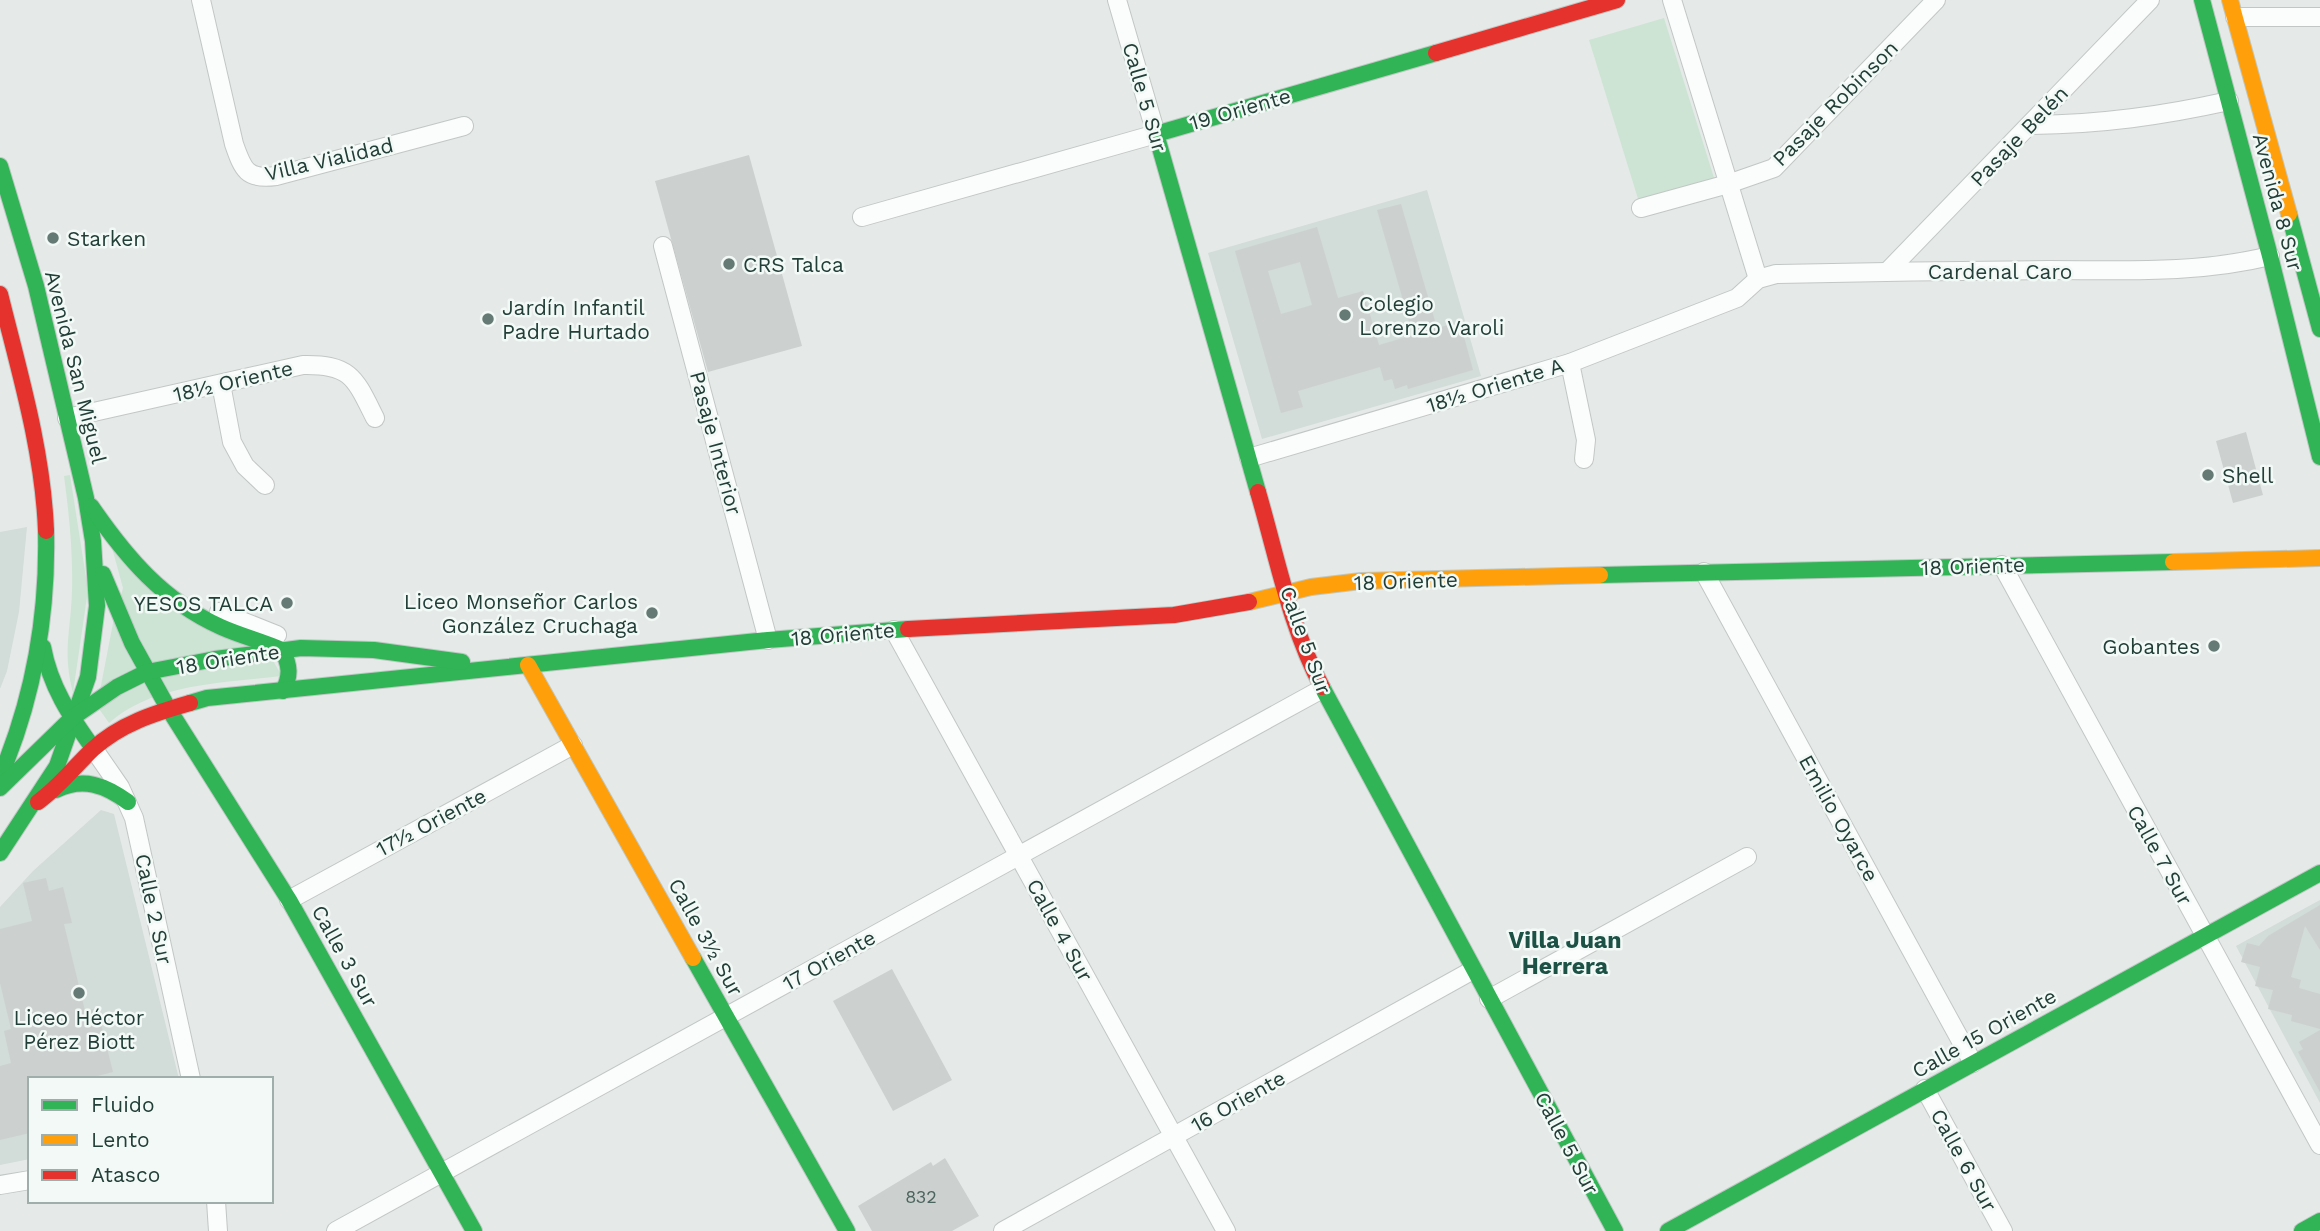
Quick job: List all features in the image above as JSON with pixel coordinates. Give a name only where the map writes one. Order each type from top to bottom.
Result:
[{"type":"main road","name":"19 Oriente","points":[[1156,134],[1617,0]]},
{"type":"main road","name":"Avenida 8 Sur","points":[[2202,0],[2320,457]]},
{"type":"main road","name":"Avenida 8 Sur","points":[[2233,8],[2319,321]]},
{"type":"main road","name":"Calle 5 Sur","points":[[1156,134],[1304,646],[1322,689],[1615,1231]]},
{"type":"main road","name":"Avenida San Miguel","points":[[0,166],[27,253],[71,417],[93,541]]},
{"type":"main road","points":[[0,294],[36,451],[43,494],[47,548],[41,630],[24,712],[0,777]]},
{"type":"main road","points":[[86,498],[139,571],[170,599],[223,628],[290,649],[291,670],[283,691]]},
{"type":"main road","points":[[0,853],[57,766],[88,677],[97,606],[93,541]]},
{"type":"main road","name":"Calle 3 Sur","points":[[93,541],[111,598],[147,672],[289,900],[474,1231]]},
{"type":"main road","name":"18 Oriente","points":[[33,805],[55,790],[93,748],[133,722],[168,708],[206,698],[768,640],[894,630],[1174,615],[1240,604],[1288,592],[1361,581],[2320,558]]},
{"type":"main road","points":[[41,630],[45,664],[51,682],[93,748]]},
{"type":"main road","name":"18 Oriente","points":[[0,788],[72,718],[117,687],[147,672],[290,649],[374,650],[497,668]]},
{"type":"main road","name":"Calle 3½ Sur","points":[[528,664],[847,1231]]},
{"type":"main road","points":[[55,790],[67,784],[85,781],[114,791],[128,802]]},
{"type":"main road","name":"Calle 15 Oriente","points":[[1668,1231],[2320,873]]},
{"type":"main road","points":[[2302,1231],[2320,1221]]},
{"type":"street","name":"Villa Vialidad","points":[[201,0],[234,144],[240,162],[252,175],[259,178],[276,176],[464,127]]},
{"type":"street","name":"Calle 5 Sur","points":[[1118,0],[1156,134]]},
{"type":"street","points":[[1672,0],[1758,279]]},
{"type":"street","name":"Pasaje Robinson","points":[[1641,208],[1765,172],[1781,162],[1936,0]]},
{"type":"street","name":"Pasaje Belén","points":[[1888,271],[2150,0]]},
{"type":"street","points":[[2233,8],[2320,17]]},
{"type":"street","points":[[2032,125],[2120,121],[2229,101]]},
{"type":"street","name":"19 Oriente","points":[[862,217],[1156,134]]},
{"type":"street","name":"Pasaje Interior","points":[[663,246],[768,640]]},
{"type":"street","name":"Cardenal Caro","points":[[1758,279],[1776,274],[1888,271],[2176,270],[2226,266],[2270,256]]},
{"type":"street","name":"18½ Oriente A","points":[[1249,458],[1570,363],[1737,298],[1758,279]]},
{"type":"street","points":[[1570,363],[1586,440],[1584,459]]},
{"type":"street","name":"18½ Oriente","points":[[71,417],[303,365],[329,365],[345,372],[360,388],[375,418]]},
{"type":"street","points":[[221,384],[232,442],[245,466],[265,485]]},
{"type":"street","points":[[71,417],[91,482],[121,538],[146,567],[201,604],[264,628],[290,649]]},
{"type":"street","name":"Calle 7 Sur","points":[[2002,565],[2320,1145]]},
{"type":"street","name":"Emilio Oyarce","points":[[1704,572],[1973,1063]]},
{"type":"street","name":"Calle 4 Sur","points":[[894,630],[1226,1231]]},
{"type":"street","name":"17 Oriente","points":[[336,1231],[1322,689]]},
{"type":"street","name":"17½ Oriente","points":[[289,900],[573,745]]},
{"type":"street","name":"Calle 2 Sur","points":[[93,748],[128,802],[134,818],[191,1077]]},
{"type":"street","points":[[1489,999],[1746,857]]},
{"type":"street","name":"16 Oriente","points":[[1003,1231],[1474,970]]},
{"type":"street","name":"Calle 6 Sur","points":[[1925,1089],[2003,1231]]},
{"type":"street","points":[[0,1185],[28,1180]]},
{"type":"street","points":[[216,1203],[218,1231]]},
{"type":"shaded area","name":"Colegio Lorenzo Varoli","points":[[1427,190],[1481,376],[1262,439],[1208,253]]},
{"type":"shaded area","points":[[27,527],[19,612],[7,671],[0,689],[0,532]]},
{"type":"shaded area","name":"Liceo Héctor Pérez Biott","points":[[101,810],[114,814],[179,1077],[28,1077],[28,1159],[0,1165],[0,907],[33,871]]},
{"type":"shaded area","points":[[2320,900],[2320,1103],[2236,946]]},
{"type":"green space","points":[[1664,18],[1715,181],[1639,202],[1589,40]]},
{"type":"green space","points":[[70,475],[88,590],[73,693],[68,665],[72,561],[64,476]]},
{"type":"green space","points":[[112,548],[265,647],[282,676],[215,683],[169,692],[127,710],[109,723],[97,706],[113,623],[123,588]]},
{"type":"building","name":"CRS Talca","points":[[749,155],[802,346],[708,372],[655,181]]},
{"type":"building","points":[[1401,204],[1437,328],[1460,322],[1473,370],[1408,389],[1407,385],[1395,389],[1392,379],[1384,381],[1380,367],[1298,391],[1303,407],[1281,413],[1235,251],[1317,227],[1338,298],[1363,291],[1379,345],[1413,335],[1377,210]],"holes":[[[1300,262],[1312,305],[1281,314],[1268,271]]]},
{"type":"building","points":[[2246,432],[2263,495],[2233,503],[2216,441]]},
{"type":"building","points":[[46,878],[49,891],[63,887],[72,923],[64,924],[85,1011],[97,1008],[113,1072],[94,1077],[28,1077],[28,1133],[0,1140],[0,1066],[11,1063],[4,1031],[11,1029],[0,983],[0,929],[32,921],[23,883]]},
{"type":"building","points":[[2320,905],[2320,950],[2305,926],[2291,977],[2301,980],[2299,988],[2320,994],[2320,1029],[2291,1021],[2292,1015],[2268,1009],[2273,990],[2255,986],[2260,967],[2241,962],[2247,943],[2259,946],[2268,936]]},
{"type":"building","points":[[892,969],[952,1080],[893,1111],[833,1001]]},
{"type":"building","points":[[2320,1030],[2320,1092],[2298,1052],[2303,1049],[2299,1042]]},
{"type":"building","points":[[945,1158],[979,1216],[952,1231],[872,1231],[858,1206],[931,1162],[933,1166]]},
{"type":"traffic: fast","points":[[2202,0],[2320,457]]},
{"type":"traffic: fast","points":[[1258,492],[1156,134],[1436,53]]},
{"type":"traffic: fast","points":[[0,166],[36,286],[86,498],[93,541],[97,606],[88,677],[57,766],[0,853]]},
{"type":"traffic: fast","points":[[2289,214],[2320,329]]},
{"type":"traffic: fast","points":[[91,506],[132,560],[181,604],[221,627],[282,650],[288,670],[283,691]]},
{"type":"traffic: fast","points":[[0,777],[22,717],[36,656],[44,594],[46,531]]},
{"type":"traffic: fast","points":[[1600,575],[2173,562]]},
{"type":"traffic: fast","points":[[103,574],[132,643],[168,708]]},
{"type":"traffic: fast","points":[[190,703],[207,698],[768,640],[908,629]]},
{"type":"traffic: fast","points":[[43,647],[62,700],[93,748]]},
{"type":"traffic: fast","points":[[0,788],[72,718],[117,687],[147,672],[215,659],[301,648],[374,650],[462,662]]},
{"type":"traffic: fast","points":[[1322,687],[1615,1231]]},
{"type":"traffic: fast","points":[[168,708],[289,900],[474,1231]]},
{"type":"traffic: fast","points":[[56,790],[75,784],[94,785],[111,791],[128,802]]},
{"type":"traffic: fast","points":[[1668,1231],[2320,873]]},
{"type":"traffic: fast","points":[[693,958],[847,1231]]},
{"type":"traffic: fast","points":[[2302,1231],[2320,1221]]},
{"type":"traffic: slow","points":[[2230,0],[2289,214]]},
{"type":"traffic: slow","points":[[2173,562],[2320,558]]},
{"type":"traffic: slow","points":[[1249,602],[1311,587],[1361,581],[1600,575]]},
{"type":"traffic: slow","points":[[528,665],[693,958]]},
{"type":"traffic: jam","points":[[1436,53],[1617,0]]},
{"type":"traffic: jam","points":[[0,294],[35,441],[46,531]]},
{"type":"traffic: jam","points":[[1258,492],[1293,616],[1322,687]]},
{"type":"traffic: jam","points":[[908,629],[1174,615],[1249,602]]},
{"type":"traffic: jam","points":[[38,802],[103,740],[151,715],[190,703]]},
{"type":"place","name":"Starken","points":[[53,238]]},
{"type":"place","name":"CRS Talca","points":[[729,264]]},
{"type":"place","name":"Colegio Lorenzo Varoli","points":[[1345,315]]},
{"type":"place","name":"Jardín Infantil Padre Hurtado","points":[[488,319]]},
{"type":"place","name":"Shell","points":[[2208,475]]},
{"type":"place","name":"YESOS TALCA","points":[[287,603]]},
{"type":"place","name":"Liceo Monseñor Carlos González Cruchaga","points":[[652,613]]},
{"type":"place","name":"Gobantes","points":[[2214,646]]},
{"type":"place","name":"Liceo Héctor Pérez Biott","points":[[79,993]]},
{"type":"district","name":"Villa Juan Herrera","points":[[1565,953]]}]
